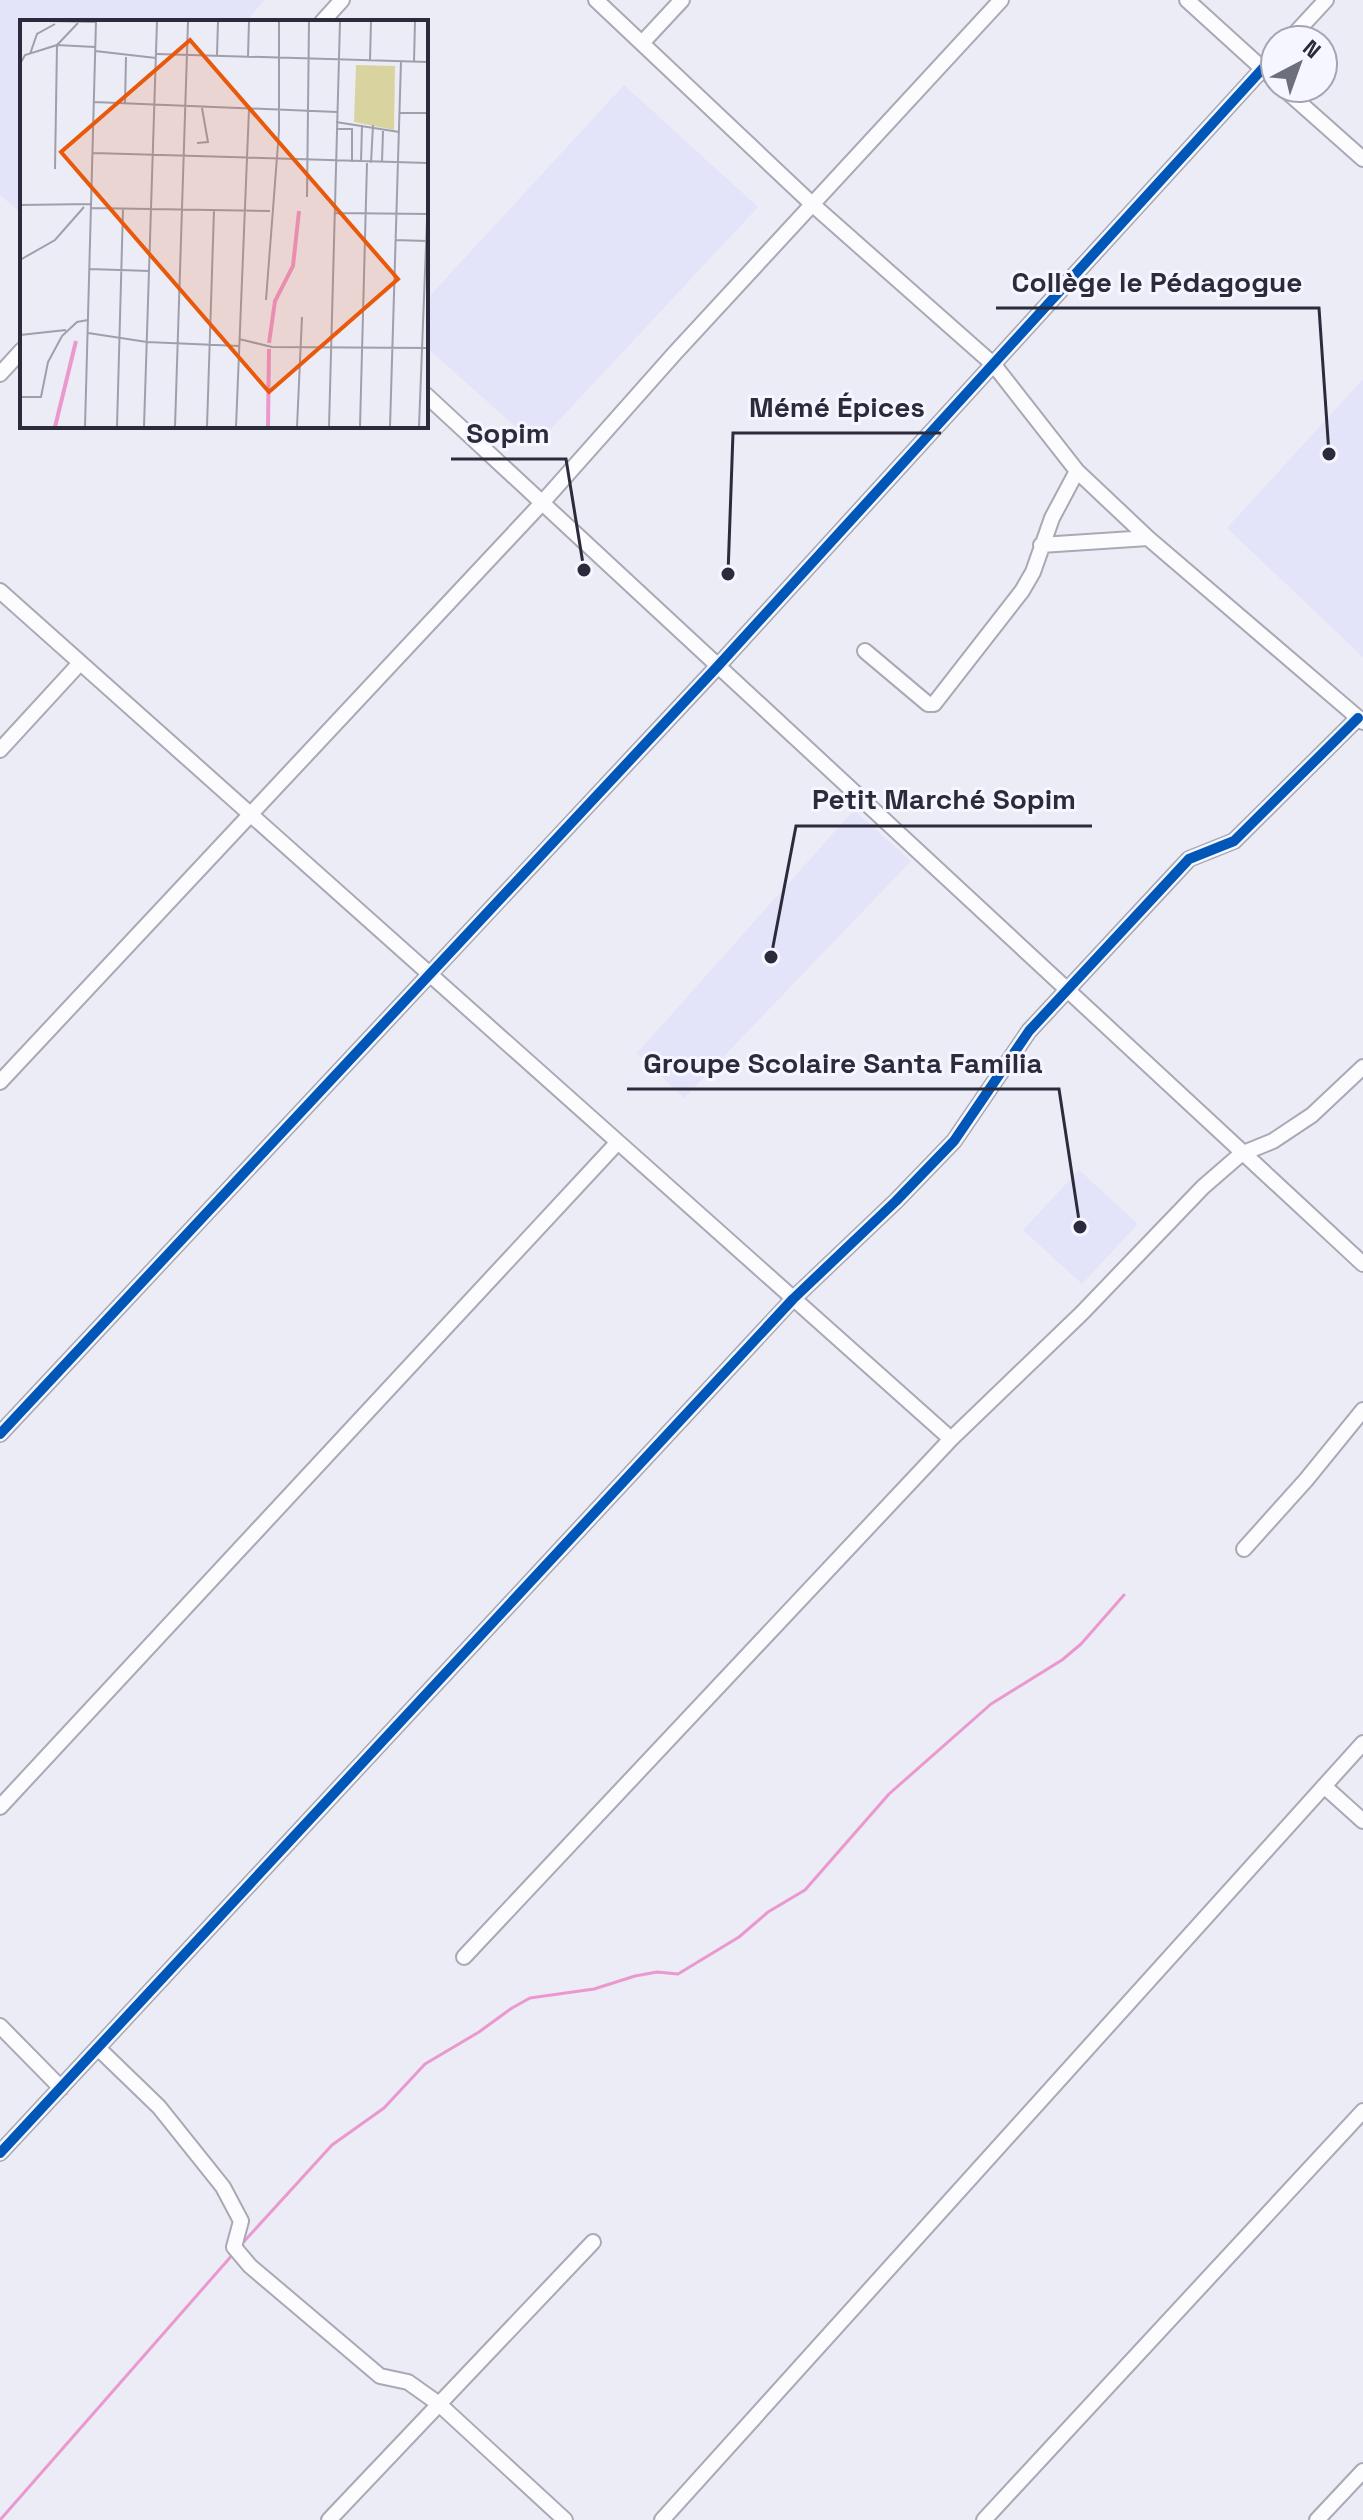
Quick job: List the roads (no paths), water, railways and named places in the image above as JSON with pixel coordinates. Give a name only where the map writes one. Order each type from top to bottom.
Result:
[{"type":"street","points":[[324,20],[342,0]]},
{"type":"street","points":[[0,2153],[793,1299],[954,1141],[1029,1031],[1189,859],[1234,841],[1360,720],[1148,538],[1077,471],[994,365],[812,204],[596,0]]},
{"type":"street","points":[[642,43],[682,0]]},
{"type":"street","points":[[0,1082],[541,504],[1001,0]]},
{"type":"street","points":[[1187,0],[1259,66]]},
{"type":"street","points":[[1304,24],[1326,0]]},
{"type":"street","points":[[0,1434],[717,667],[1259,72]]},
{"type":"street","points":[[1301,104],[1363,159]]},
{"type":"street","points":[[0,374],[20,352]]},
{"type":"street","points":[[428,397],[1363,1264]]},
{"type":"street","points":[[865,651],[928,704],[934,704],[1022,591],[1077,471]]},
{"type":"street","points":[[1041,545],[1148,538]]},
{"type":"street","points":[[0,591],[951,1439]]},
{"type":"street","points":[[0,750],[80,663]]},
{"type":"street","points":[[464,1957],[951,1439],[1082,1313],[1203,1187],[1241,1154],[1273,1141],[1312,1115],[1363,1067]]},
{"type":"street","points":[[0,1807],[618,1142]]},
{"type":"street","points":[[1244,1549],[1363,1410]]},
{"type":"street","points":[[662,2520],[1363,1743]]},
{"type":"street","points":[[1324,1786],[1363,1821]]},
{"type":"street","points":[[0,2026],[61,2088]]},
{"type":"street","points":[[99,2049],[159,2107],[223,2187],[241,2221],[234,2247],[250,2266],[380,2376],[408,2382],[439,2404],[565,2520]]},
{"type":"street","points":[[984,2520],[1363,2111]]},
{"type":"street","points":[[329,2520],[593,2242]]},
{"type":"street","points":[[1317,2520],[1363,2471]]},
{"type":"waterway","points":[[239,2247],[332,2145],[384,2108],[425,2064],[512,2008],[530,1998],[594,1989],[635,1976],[657,1972],[678,1974],[739,1937],[768,1912],[805,1890],[889,1794],[991,1704],[1062,1660],[1081,1644],[1124,1595]]},
{"type":"waterway","points":[[0,2520],[234,2253]]},
{"type":"place","name":"Collège le Pédagogue","points":[[1329,454]]},
{"type":"place","name":"Sopim","points":[[584,570]]},
{"type":"place","name":"Mémé Épices","points":[[728,574]]},
{"type":"place","name":"Petit Marché Sopim","points":[[771,957]]},
{"type":"place","name":"Groupe Scolaire Santa Familia","points":[[1080,1227]]}]
